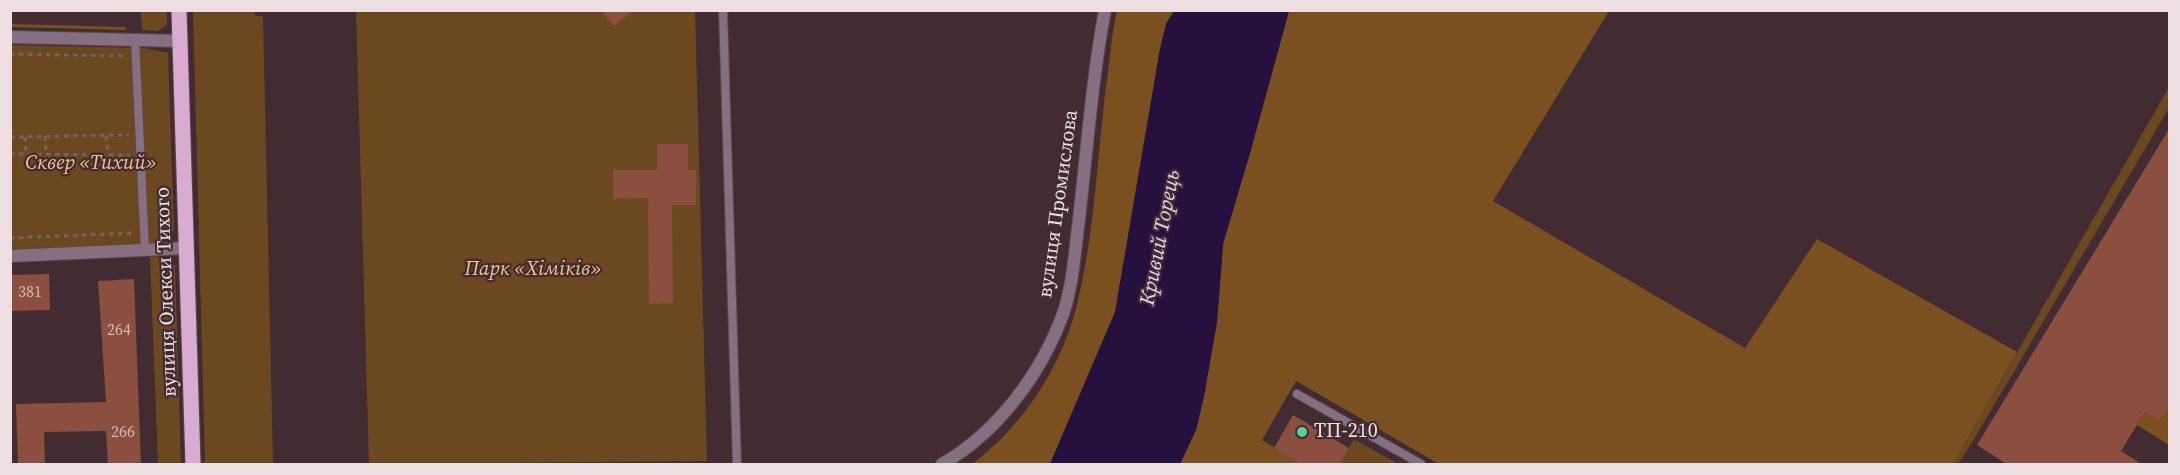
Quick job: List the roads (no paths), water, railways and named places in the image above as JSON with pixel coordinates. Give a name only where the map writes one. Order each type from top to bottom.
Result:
[{"type":"main road","name":"вулиця Олекси Тихого","points":[[179,10],[193,465]]},
{"type":"street","name":"вулиця Промислова","points":[[942,465],[974,443],[1003,414],[1040,361],[1063,313],[1074,257],[1105,10]]},
{"type":"street","points":[[10,37],[180,41]]},
{"type":"street","points":[[10,256],[187,248]]},
{"type":"lane","points":[[723,10],[737,465]]},
{"type":"lane","points":[[135,40],[145,250]]},
{"type":"lane","points":[[1297,394],[1420,465]]},
{"type":"water","name":"Кривий Торець","points":[[1174,11],[1289,11],[1223,244],[1217,322],[1196,430],[1180,464],[1050,464],[1115,312],[1160,49],[1166,24]]},
{"type":"place","name":"ТП-210","points":[[1302,432]]},
{"type":"park label","name":"Сквер «Тихий»","points":[[91,164]]},
{"type":"park label","name":"Парк «Хіміків»","points":[[533,270]]}]
